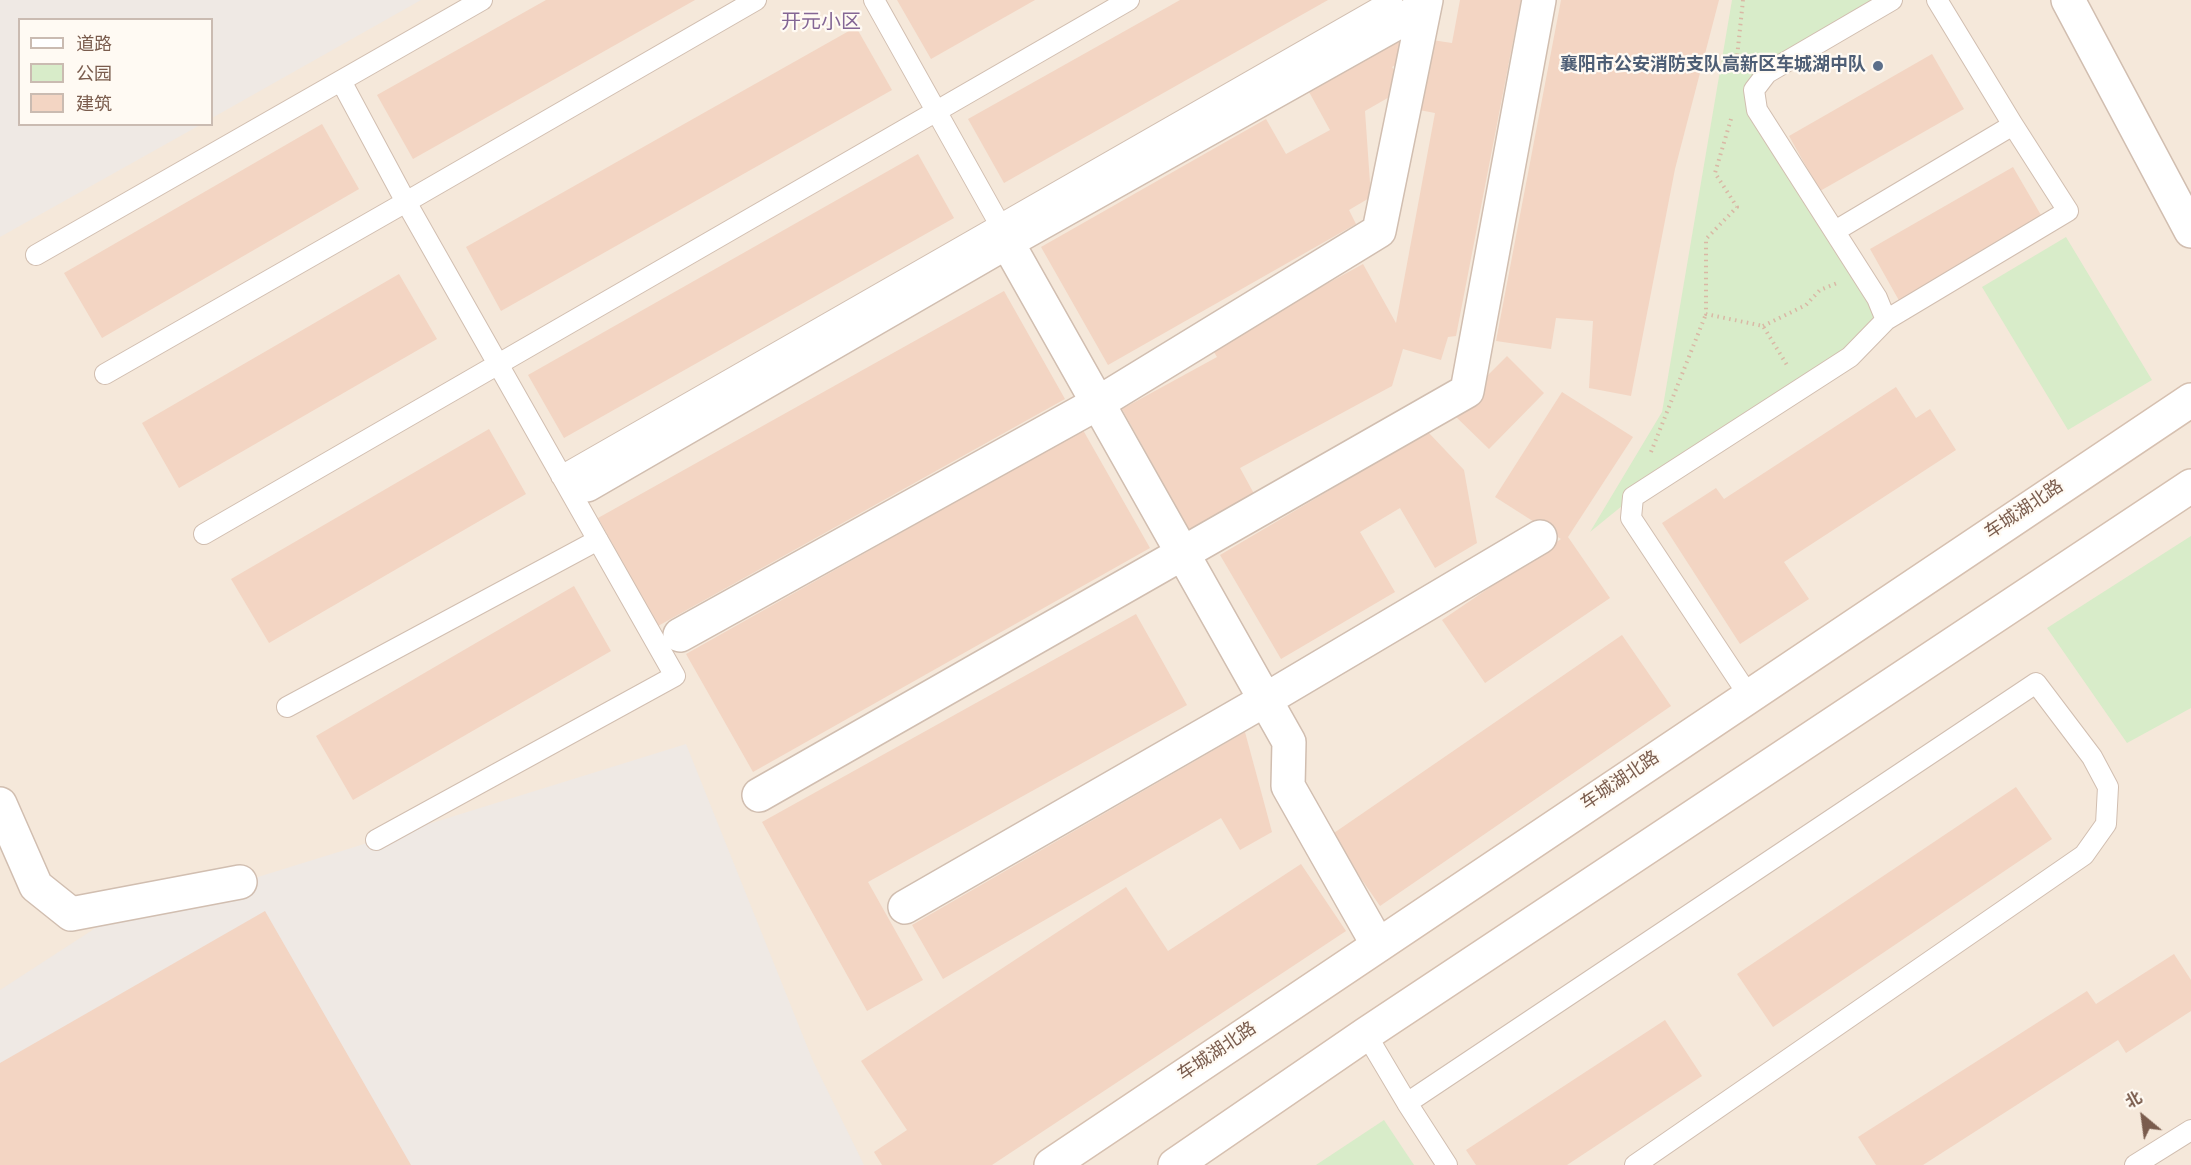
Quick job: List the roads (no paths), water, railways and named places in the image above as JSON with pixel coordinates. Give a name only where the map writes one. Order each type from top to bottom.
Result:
[{"type":"street","points":[[759,795],[1184,555],[1467,391],[1539,0]]},
{"type":"street","points":[[2068,0],[2191,231]]},
{"type":"street","points":[[574,480],[1411,4]]},
{"type":"street","points":[[680,635],[1098,403],[1379,231],[1411,4]]},
{"type":"street","points":[[1003,234],[1289,742],[1288,786],[1378,945]]},
{"type":"street","name":"车城湖北路","points":[[1051,1165],[2191,400]]},
{"type":"street","points":[[1175,1165],[1366,1034],[2191,486]]},
{"type":"street","points":[[905,907],[1265,700],[1540,537]]},
{"type":"street","points":[[0,804],[12,865],[71,914],[240,882]]},
{"type":"lane","points":[[36,255],[482,0]]},
{"type":"lane","points":[[105,374],[756,0]]},
{"type":"lane","points":[[874,0],[1003,234]]},
{"type":"lane","points":[[204,534],[499,366],[1129,0]]},
{"type":"lane","points":[[1886,320],[1877,298],[1757,110],[1754,90],[1767,73],[1892,0]]},
{"type":"lane","points":[[1749,696],[1631,518],[1633,497],[1850,357],[1886,320],[2068,211],[1936,0]]},
{"type":"lane","points":[[341,81],[406,202],[499,366],[574,480],[598,540],[675,676],[376,840]]},
{"type":"lane","points":[[1835,231],[2013,125]]},
{"type":"lane","points":[[287,707],[598,540]]},
{"type":"lane","points":[[1407,1103],[2036,683],[2092,757],[2108,787],[2106,824],[2084,855],[1635,1165]]},
{"type":"lane","points":[[1366,1034],[1447,1165]]},
{"type":"lane","points":[[2135,1165],[2191,1130]]},
{"type":"place","name":"襄阳市公安消防支队高新区车城湖中队","points":[[1878,66]]},
{"type":"district","name":"开元小区","points":[[821,24]]}]
